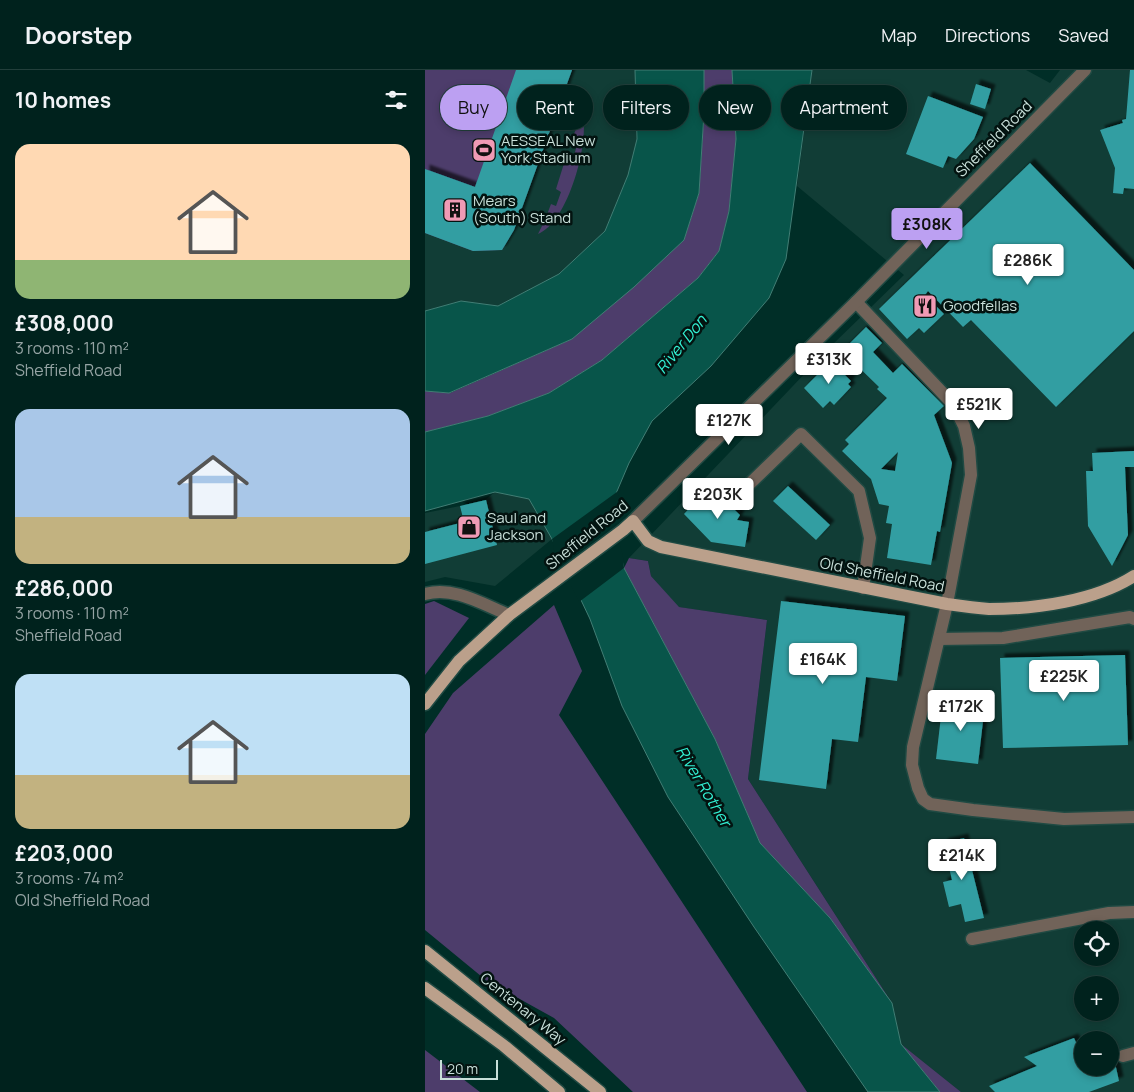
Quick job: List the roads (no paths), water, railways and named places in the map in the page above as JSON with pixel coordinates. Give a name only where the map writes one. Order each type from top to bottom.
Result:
[{"type":"main road","name":"Sheffield Road","points":[[425,704],[459,661],[509,615],[549,587],[628,526]]},
{"type":"main road","name":"Old Sheffield Road","points":[[628,526],[661,548],[947,604],[987,609],[1034,606],[1090,596],[1134,576]]},
{"type":"main road","name":"Centenary Way","points":[[425,951],[600,1092]]},
{"type":"main road","points":[[425,988],[503,1045],[559,1092]]},
{"type":"street","name":"Sheffield Road","points":[[628,526],[856,302],[1085,70]]},
{"type":"street","points":[[856,302],[953,404],[964,426],[969,448],[971,475],[947,604],[912,754],[912,765],[918,788],[925,802],[973,810],[1064,819],[1134,817]]},
{"type":"street","points":[[736,497],[801,434],[859,491],[870,538],[863,588]]},
{"type":"street","points":[[425,594],[436,591],[464,595],[509,615]]},
{"type":"street","points":[[939,639],[1003,638],[1130,617],[1134,620]]},
{"type":"street","points":[[972,939],[1109,913],[1134,912]]},
{"type":"water","points":[[635,70],[704,70],[704,85],[699,85],[699,130],[703,130],[699,193],[684,240],[634,287],[572,339],[449,393],[425,391],[425,311],[461,301],[498,306],[559,274],[605,231],[628,175],[637,139],[637,130],[689,130],[689,85],[635,85]]},
{"type":"water","points":[[732,70],[812,70],[810,85],[781,85],[781,130],[804,130],[786,259],[769,298],[711,366],[652,421],[629,463],[609,510],[624,568],[715,739],[760,843],[830,918],[892,1003],[901,1044],[940,1092],[868,1092],[754,927],[668,797],[622,706],[590,619],[552,539],[529,499],[495,492],[425,511],[425,432],[488,416],[549,393],[602,360],[698,278],[719,251],[729,211],[735,130],[771,130],[771,85],[733,85]]},
{"type":"place","name":"AESSEAL New York Stadium","points":[[484,150]]},
{"type":"place","name":"Mears (South) Stand","points":[[455,210]]},
{"type":"place","name":"Goodfellas","points":[[925,306]]},
{"type":"place","name":"Saul and Jackson","points":[[469,527]]},
{"type":"water label","name":"River Don","points":[[681,344]]},
{"type":"water label","name":"River Rother","points":[[704,786]]}]
